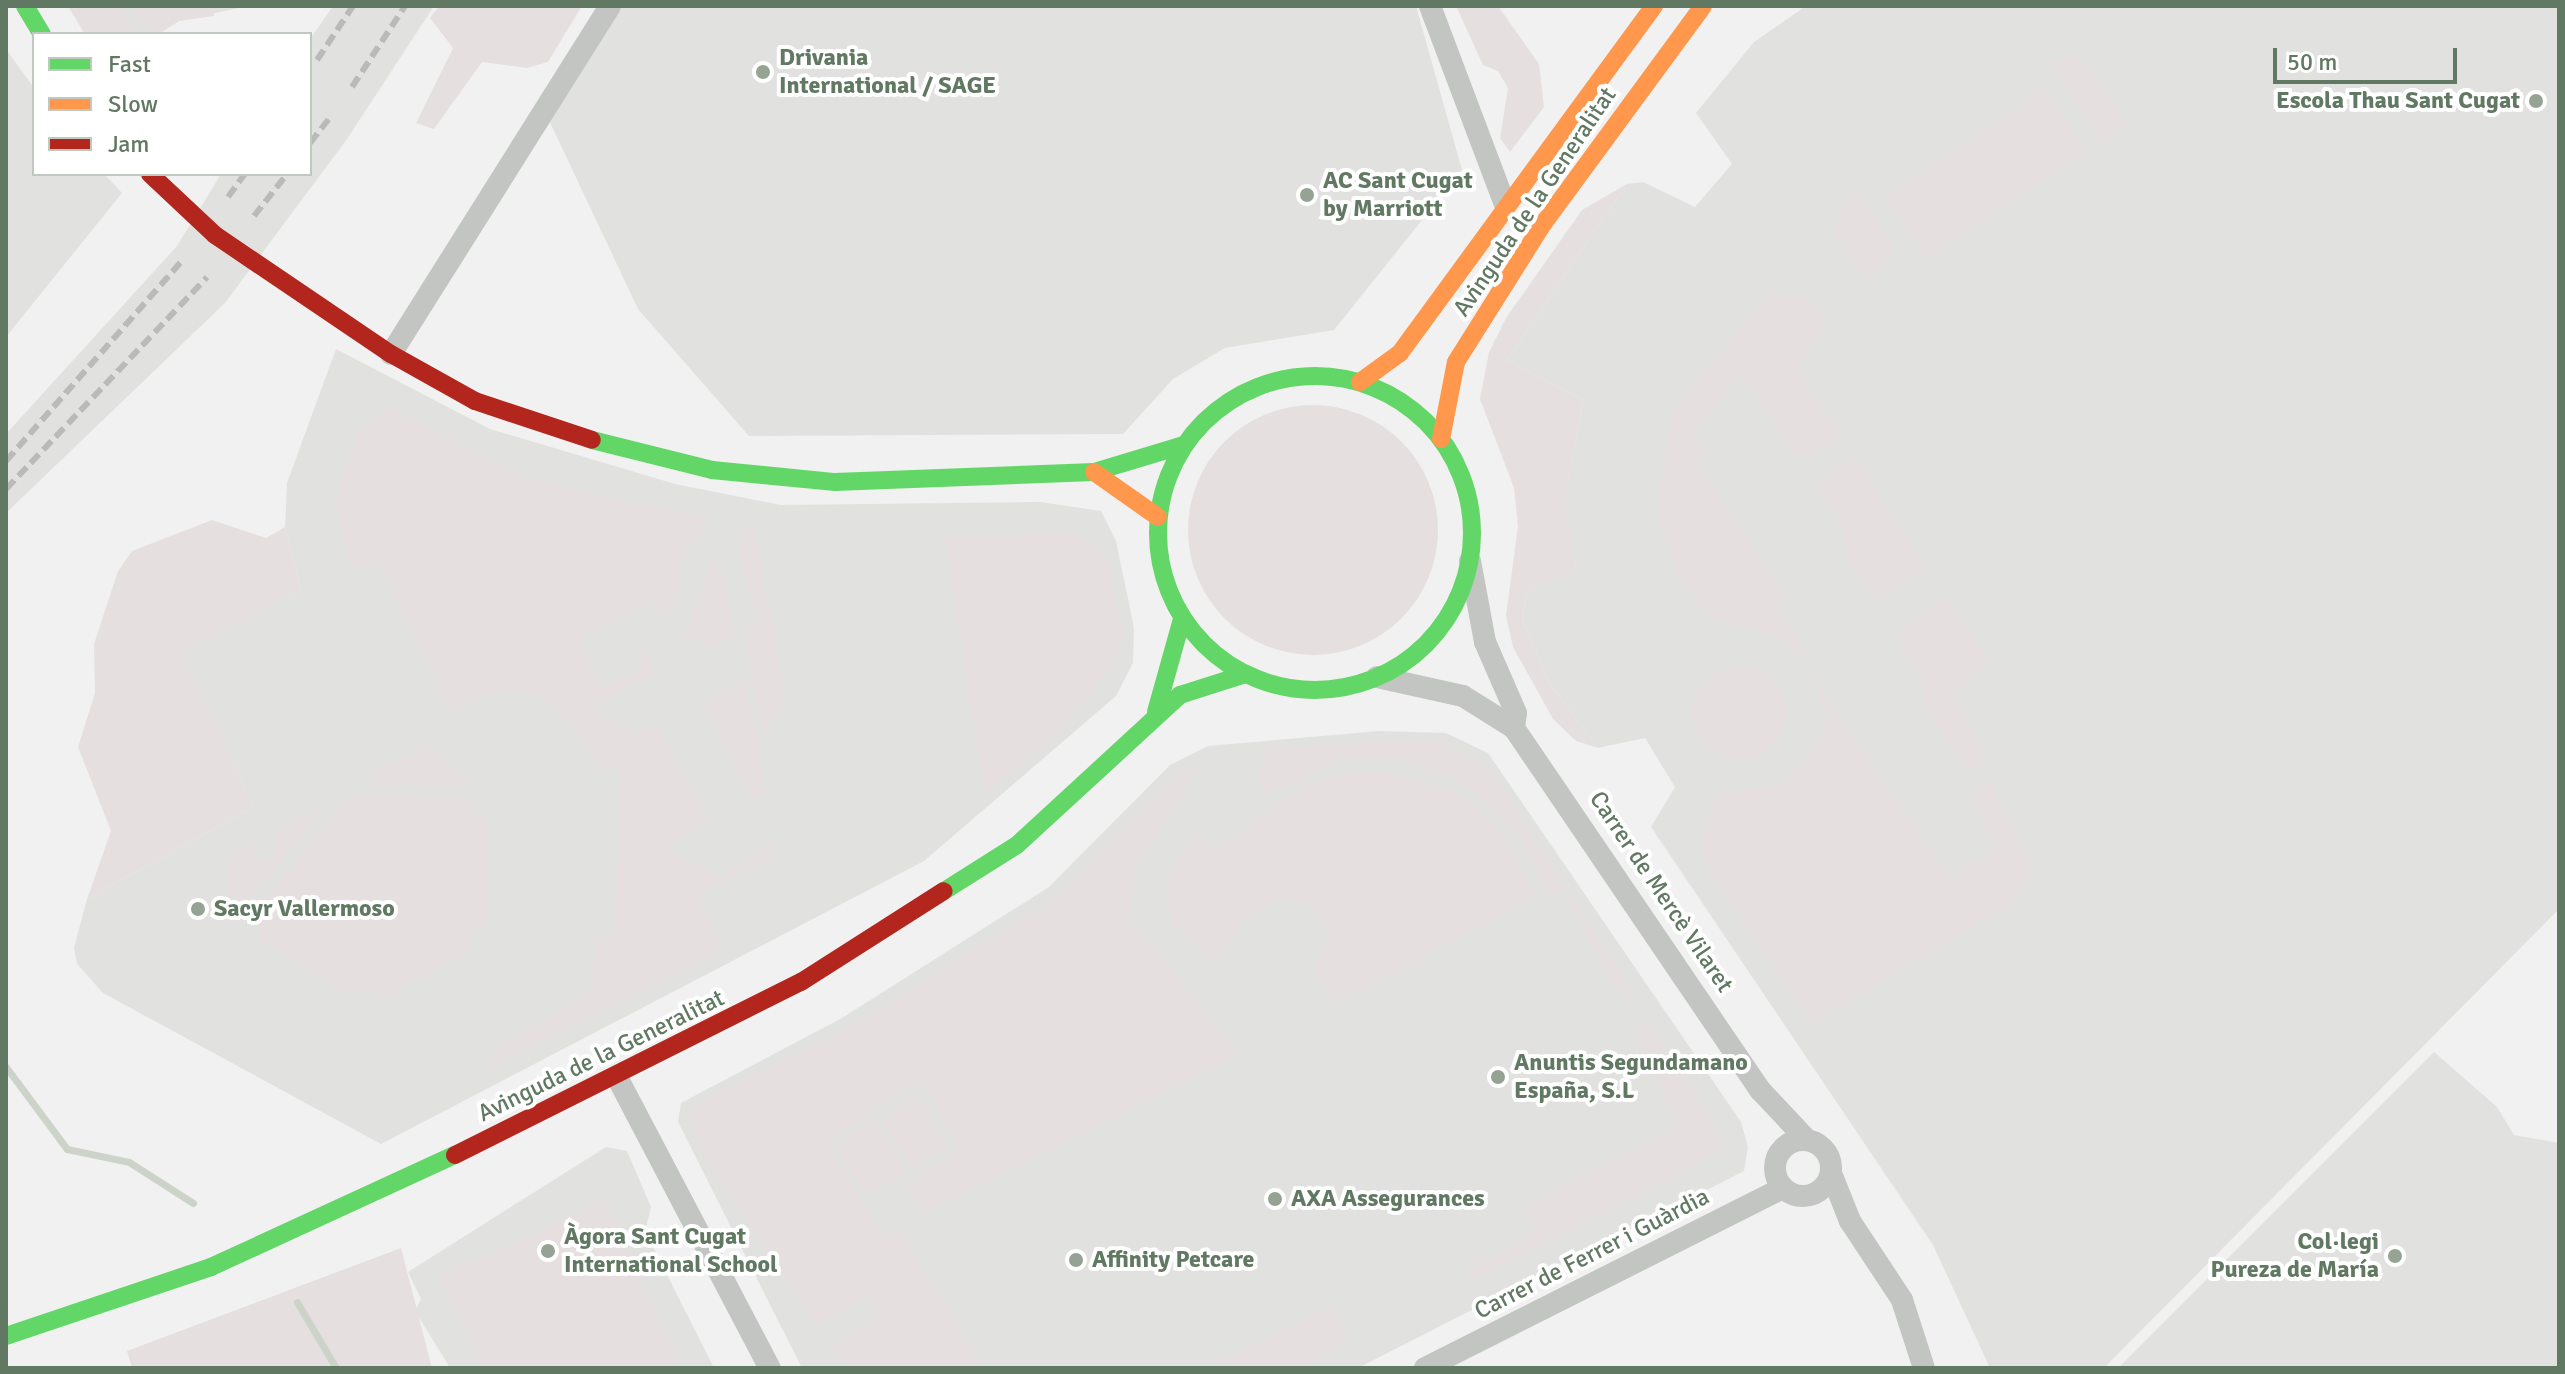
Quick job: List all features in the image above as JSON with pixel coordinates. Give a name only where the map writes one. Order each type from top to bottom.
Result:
[{"type":"street","points":[[25,6],[41,32]]},
{"type":"street","points":[[391,354],[610,6]]},
{"type":"street","points":[[1430,6],[1505,204]]},
{"type":"street","name":"Avinguda de la Generalitat","points":[[1360,382],[1400,353],[1505,204],[1654,6]]},
{"type":"street","name":"Avinguda de la Generalitat","points":[[1441,439],[1456,362],[1543,224],[1703,6]]},
{"type":"street","points":[[152,176],[175,204],[263,269],[391,354],[475,401],[712,470],[835,482],[1094,472],[1184,445]]},
{"type":"street","points":[[1307,376],[1360,382],[1405,404],[1441,439],[1468,495],[1470,561],[1438,630],[1377,677],[1302,690],[1246,674],[1204,645],[1182,619],[1161,570],[1158,517],[1184,445],[1217,410],[1260,386],[1307,376]]},
{"type":"street","points":[[1094,472],[1158,517]]},
{"type":"street","name":"Carrer de Mercè Vilaret","points":[[1470,561],[1485,642],[1516,713],[1514,728]]},
{"type":"street","points":[[1156,713],[1182,619]]},
{"type":"street","name":"Avinguda de la Generalitat","points":[[6,1336],[211,1267],[618,1079],[950,894],[1045,821],[1156,713],[1201,686],[1246,674]]},
{"type":"street","name":"Carrer de Mercè Vilaret","points":[[1377,677],[1463,696],[1514,728],[1760,1090],[1807,1140]]},
{"type":"street","points":[[618,1079],[770,1368]]},
{"type":"street","name":"Carrer de Mercè Vilaret","points":[[1760,1090],[1777,1156]]},
{"type":"street","points":[[1850,1221],[1808,1196],[1783,1188],[1777,1156],[1790,1143],[1807,1140],[1828,1155],[1831,1173],[1850,1221],[1891,1277],[1924,1368]]},
{"type":"street","points":[[1808,1196],[1831,1173]]},
{"type":"street","name":"Carrer de Ferrer i Guàrdia","points":[[1425,1368],[1783,1188]]},
{"type":"shaded area","points":[[68,6],[248,6],[179,21],[162,32],[84,32]]},
{"type":"shaded area","points":[[68,6],[121,6],[130,32],[84,32]]},
{"type":"shaded area","points":[[135,6],[213,6],[214,16],[179,21],[160,32],[154,32],[137,18]]},
{"type":"shaded area","points":[[333,6],[434,6],[347,139],[225,303],[6,513],[6,434],[177,246],[220,176],[312,176],[312,36]]},
{"type":"shaded area","points":[[439,6],[582,6],[548,62],[527,68],[482,62],[434,129],[416,123],[453,48],[430,18]]},
{"type":"shaded area","points":[[610,6],[1416,6],[1462,170],[1334,330],[1225,348],[1173,379],[1123,434],[749,436],[638,309],[547,116]]},
{"type":"shaded area","points":[[1456,6],[1498,6],[1539,64],[1544,107],[1510,152],[1500,138],[1508,88],[1498,71],[1483,65]]},
{"type":"shaded area","points":[[1806,6],[2559,6],[2559,909],[2104,1368],[1990,1368],[1933,1245],[1651,827],[1675,787],[1645,738],[1598,748],[1549,683],[1522,619],[1527,591],[1576,569],[1564,503],[1583,400],[1507,360],[1627,184],[1643,182],[1695,207],[1732,164],[1696,113],[1754,42]]},
{"type":"shaded area","points":[[6,49],[32,85],[32,176],[106,176],[122,193],[6,337]]},
{"type":"shaded area","points":[[2072,55],[2090,65],[2129,126],[2102,142],[2047,60]]},
{"type":"shaded area","points":[[2044,89],[2086,152],[1927,259],[1885,196]]},
{"type":"shaded area","points":[[1627,184],[1507,360],[1583,400],[1565,499],[1576,570],[1527,591],[1522,619],[1549,683],[1598,748],[1576,741],[1553,719],[1513,647],[1506,616],[1518,526],[1514,488],[1480,399],[1489,352],[1506,318],[1582,210]]},
{"type":"shaded area","points":[[1856,190],[1894,246],[1871,281],[1845,257],[1835,228],[1844,200]]},
{"type":"shaded area","points":[[1770,292],[1804,297],[1827,319],[1798,370],[1842,436],[1810,457],[1794,454],[1742,373],[1694,432],[1707,454],[1696,462],[1788,598],[1778,606],[1809,654],[1801,659],[1773,635],[1708,618],[1677,572],[1657,509],[1672,411]]},
{"type":"shaded area","points":[[336,349],[490,429],[675,484],[781,505],[1040,502],[1101,511],[1116,541],[1134,628],[1133,663],[1116,696],[924,861],[381,1144],[103,993],[77,964],[74,948],[87,899],[253,807],[183,650],[301,590],[285,527],[287,483]]},
{"type":"shaded area","points":[[1301,405],[1325,405],[1372,419],[1402,441],[1429,482],[1436,506],[1436,554],[1429,578],[1402,619],[1361,646],[1325,655],[1301,655],[1254,641],[1224,619],[1197,578],[1188,542],[1188,518],[1202,471],[1224,441],[1265,414]]},
{"type":"shaded area","points":[[387,406],[524,477],[707,519],[705,533],[684,554],[675,600],[663,615],[656,600],[579,639],[601,687],[642,667],[637,652],[644,649],[656,674],[590,707],[636,734],[658,725],[710,822],[664,846],[721,876],[773,841],[775,858],[698,896],[724,949],[489,1068],[495,1049],[589,992],[597,942],[616,936],[620,769],[600,771],[576,729],[548,702],[513,689],[447,708],[382,567],[372,561],[353,569],[335,498],[357,434]]},
{"type":"shaded area","points":[[1856,456],[1926,567],[1879,600],[1848,563],[1844,528],[1816,483]]},
{"type":"shaded area","points":[[212,520],[266,538],[285,527],[301,590],[184,651],[253,807],[87,899],[111,831],[78,747],[95,693],[94,644],[118,571],[132,551]]},
{"type":"shaded area","points":[[736,527],[755,528],[786,697],[763,737],[744,631],[755,620]]},
{"type":"shaded area","points":[[1077,533],[1107,555],[1123,637],[1113,668],[1056,734],[985,796],[945,535]]},
{"type":"shaded area","points":[[712,558],[722,568],[736,634],[712,649],[696,639],[681,643],[678,632],[689,626]]},
{"type":"shaded area","points":[[1947,596],[1991,660],[1954,696],[1986,760],[1967,772],[1923,708],[1921,677],[1894,634]]},
{"type":"shaded area","points":[[1740,666],[1758,670],[1773,680],[1783,695],[1787,713],[1783,731],[1773,746],[1758,756],[1740,760],[1722,756],[1707,746],[1697,731],[1693,713],[1697,695],[1707,680],[1722,670]]},
{"type":"shaded area","points":[[1814,675],[1951,879],[1997,849],[1970,796],[1991,781],[2032,867],[2016,902],[1812,1023],[1707,866],[1701,838],[1717,792],[1777,786],[1816,746],[1826,722]]},
{"type":"shaded area","points":[[746,680],[767,792],[750,800],[703,702]]},
{"type":"shaded area","points":[[1379,731],[1446,733],[1488,753],[1741,1122],[1748,1147],[1744,1171],[1358,1368],[802,1368],[678,1122],[681,1103],[842,1018],[1049,887],[1170,765],[1208,746]]},
{"type":"shaded area","points":[[1376,741],[1441,742],[1488,766],[1637,995],[1623,1001],[1563,891],[1549,896],[1518,834],[1457,779],[1404,760],[1345,759],[1264,796],[1257,775],[1269,748]]},
{"type":"shaded area","points":[[428,747],[473,784],[370,786],[369,771]]},
{"type":"shaded area","points":[[1203,762],[1135,870],[1132,919],[1239,1054],[921,1215],[904,1182],[960,1152],[920,1077],[827,1144],[886,1236],[899,1229],[985,1368],[849,1368],[831,1344],[878,1316],[870,1298],[817,1325],[698,1145],[690,1116],[698,1102],[839,1033],[1059,895],[1173,778]]},
{"type":"shaded area","points":[[1379,772],[1452,790],[1478,808],[1502,833],[1537,896],[1333,1005],[1315,971],[1328,933],[1310,903],[1289,898],[1265,908],[1239,926],[1217,965],[1173,925],[1165,885],[1195,833],[1218,849],[1293,793],[1338,774]]},
{"type":"shaded area","points":[[349,794],[474,798],[475,810],[489,819],[488,923],[469,933],[470,953],[380,999],[364,988],[352,996],[260,941],[261,927],[250,920]]},
{"type":"shaded area","points":[[327,805],[238,913],[226,905],[230,854],[256,838],[257,859],[273,860],[276,830]]},
{"type":"shaded area","points":[[1650,1020],[1729,1148],[1473,1280],[1466,1269],[1535,1233],[1523,1207],[1679,1126],[1633,1031]]},
{"type":"shaded area","name":"Col·legi Pureza de María","points":[[2434,1052],[2497,1107],[2514,1135],[2559,1143],[2559,1368],[2118,1368]]},
{"type":"shaded area","points":[[918,1096],[947,1147],[911,1168],[882,1117]]},
{"type":"shaded area","points":[[876,1121],[907,1171],[867,1196],[836,1146]]},
{"type":"shaded area","name":"Àgora Sant Cugat International School","points":[[606,1147],[627,1151],[651,1207],[645,1231],[714,1368],[450,1368],[415,1311],[421,1299],[408,1272]]},
{"type":"shaded area","name":"Àgora Sant Cugat International School","points":[[606,1201],[682,1368],[482,1368],[440,1276]]},
{"type":"shaded area","points":[[401,1248],[432,1368],[132,1368],[127,1351]]},
{"type":"shaded area","points":[[1331,1305],[1348,1342],[1308,1362],[1311,1368],[1204,1368]]},
{"type":"waterway","points":[[6,1067],[67,1149],[129,1162],[193,1203]]},
{"type":"waterway","points":[[297,1302],[336,1368]]},
{"type":"railway","points":[[317,60],[353,6]]},
{"type":"railway","points":[[352,87],[405,6]]},
{"type":"railway","points":[[312,140],[330,117]]},
{"type":"railway","points":[[228,197],[244,176]]},
{"type":"railway","points":[[254,216],[285,176]]},
{"type":"railway","points":[[6,461],[182,261]]},
{"type":"railway","points":[[6,489],[207,277]]},
{"type":"traffic: fast","points":[[25,6],[41,32]]},
{"type":"traffic: fast","points":[[1300,376],[1330,376],[1361,382],[1389,394],[1415,411],[1437,433],[1454,459],[1466,487],[1472,533],[1466,579],[1454,607],[1437,633],[1415,655],[1389,672],[1361,684],[1330,690],[1300,690],[1269,684],[1241,672],[1215,655],[1193,633],[1176,607],[1164,579],[1158,548],[1158,518],[1164,487],[1176,459],[1193,433],[1215,411],[1241,394],[1269,382],[1300,376]]},
{"type":"traffic: fast","points":[[592,440],[712,470],[835,482],[1094,472],[1184,445]]},
{"type":"traffic: fast","points":[[1156,712],[1182,619]]},
{"type":"traffic: fast","points":[[944,891],[1017,845],[1180,695],[1246,674]]},
{"type":"traffic: fast","points":[[6,1336],[211,1267],[455,1155]]},
{"type":"traffic: slow","points":[[1360,382],[1400,353],[1654,6]]},
{"type":"traffic: slow","points":[[1441,439],[1456,362],[1543,224],[1703,6]]},
{"type":"traffic: slow","points":[[1094,472],[1158,517]]},
{"type":"traffic: jam","points":[[152,176],[215,235],[391,354],[475,401],[592,440]]},
{"type":"traffic: jam","points":[[455,1155],[801,982],[944,891]]},
{"type":"place","name":"Drivania International / SAGE","points":[[763,72]]},
{"type":"place","name":"Escola Thau Sant Cugat","points":[[2536,101]]},
{"type":"place","name":"AC Sant Cugat by Marriott","points":[[1307,195]]},
{"type":"place","name":"Sacyr Vallermoso","points":[[198,909]]},
{"type":"place","name":"Anuntis Segundamano España, S.L","points":[[1498,1077]]},
{"type":"place","name":"AXA Assegurances","points":[[1275,1199]]},
{"type":"place","name":"Àgora Sant Cugat International School","points":[[548,1251]]},
{"type":"place","name":"Col·legi Pureza de María","points":[[2395,1256]]},
{"type":"place","name":"Affinity Petcare","points":[[1076,1260]]}]
